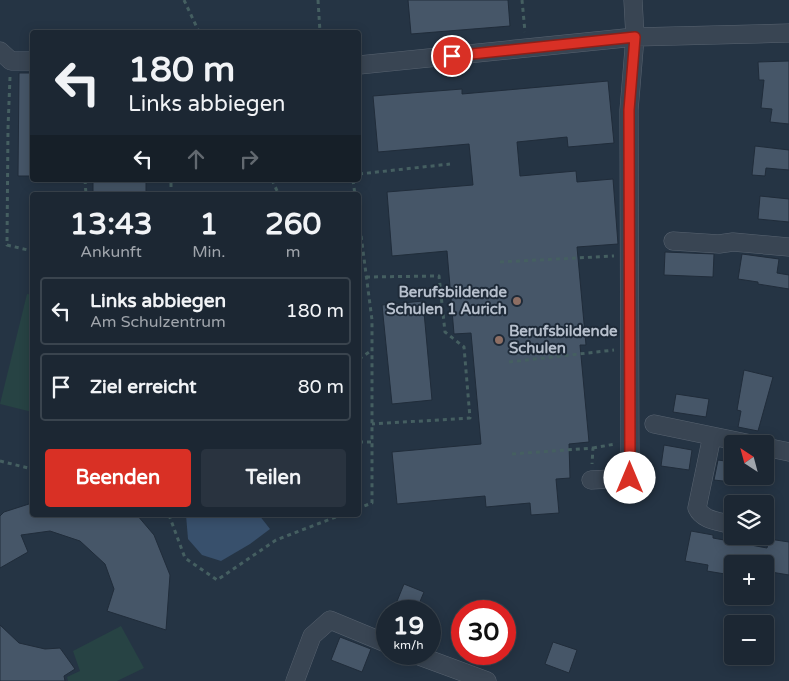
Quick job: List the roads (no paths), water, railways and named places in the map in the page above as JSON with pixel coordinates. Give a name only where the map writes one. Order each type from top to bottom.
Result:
[{"type":"street","points":[[591,480],[630,478],[629,110],[635,37],[633,0]]},
{"type":"street","points":[[361,65],[635,37],[789,33]]},
{"type":"street","points":[[6,56],[30,61]]},
{"type":"street","points":[[673,241],[719,244],[733,242],[789,247]]},
{"type":"street","points":[[654,424],[724,438]]},
{"type":"street","points":[[712,436],[697,508],[707,518],[724,523]]},
{"type":"street","points":[[774,449],[789,452]]},
{"type":"street","points":[[295,681],[312,636],[330,620],[376,639]]},
{"type":"street","points":[[441,664],[487,681]]},
{"type":"water","points":[[186,517],[261,517],[270,529],[250,544],[221,561],[202,555],[188,539]]},
{"type":"place","name":"Berufsbildende Schulen 1 Aurich","points":[[517,301]]},
{"type":"place","name":"Berufsbildende Schulen","points":[[499,340]]}]
